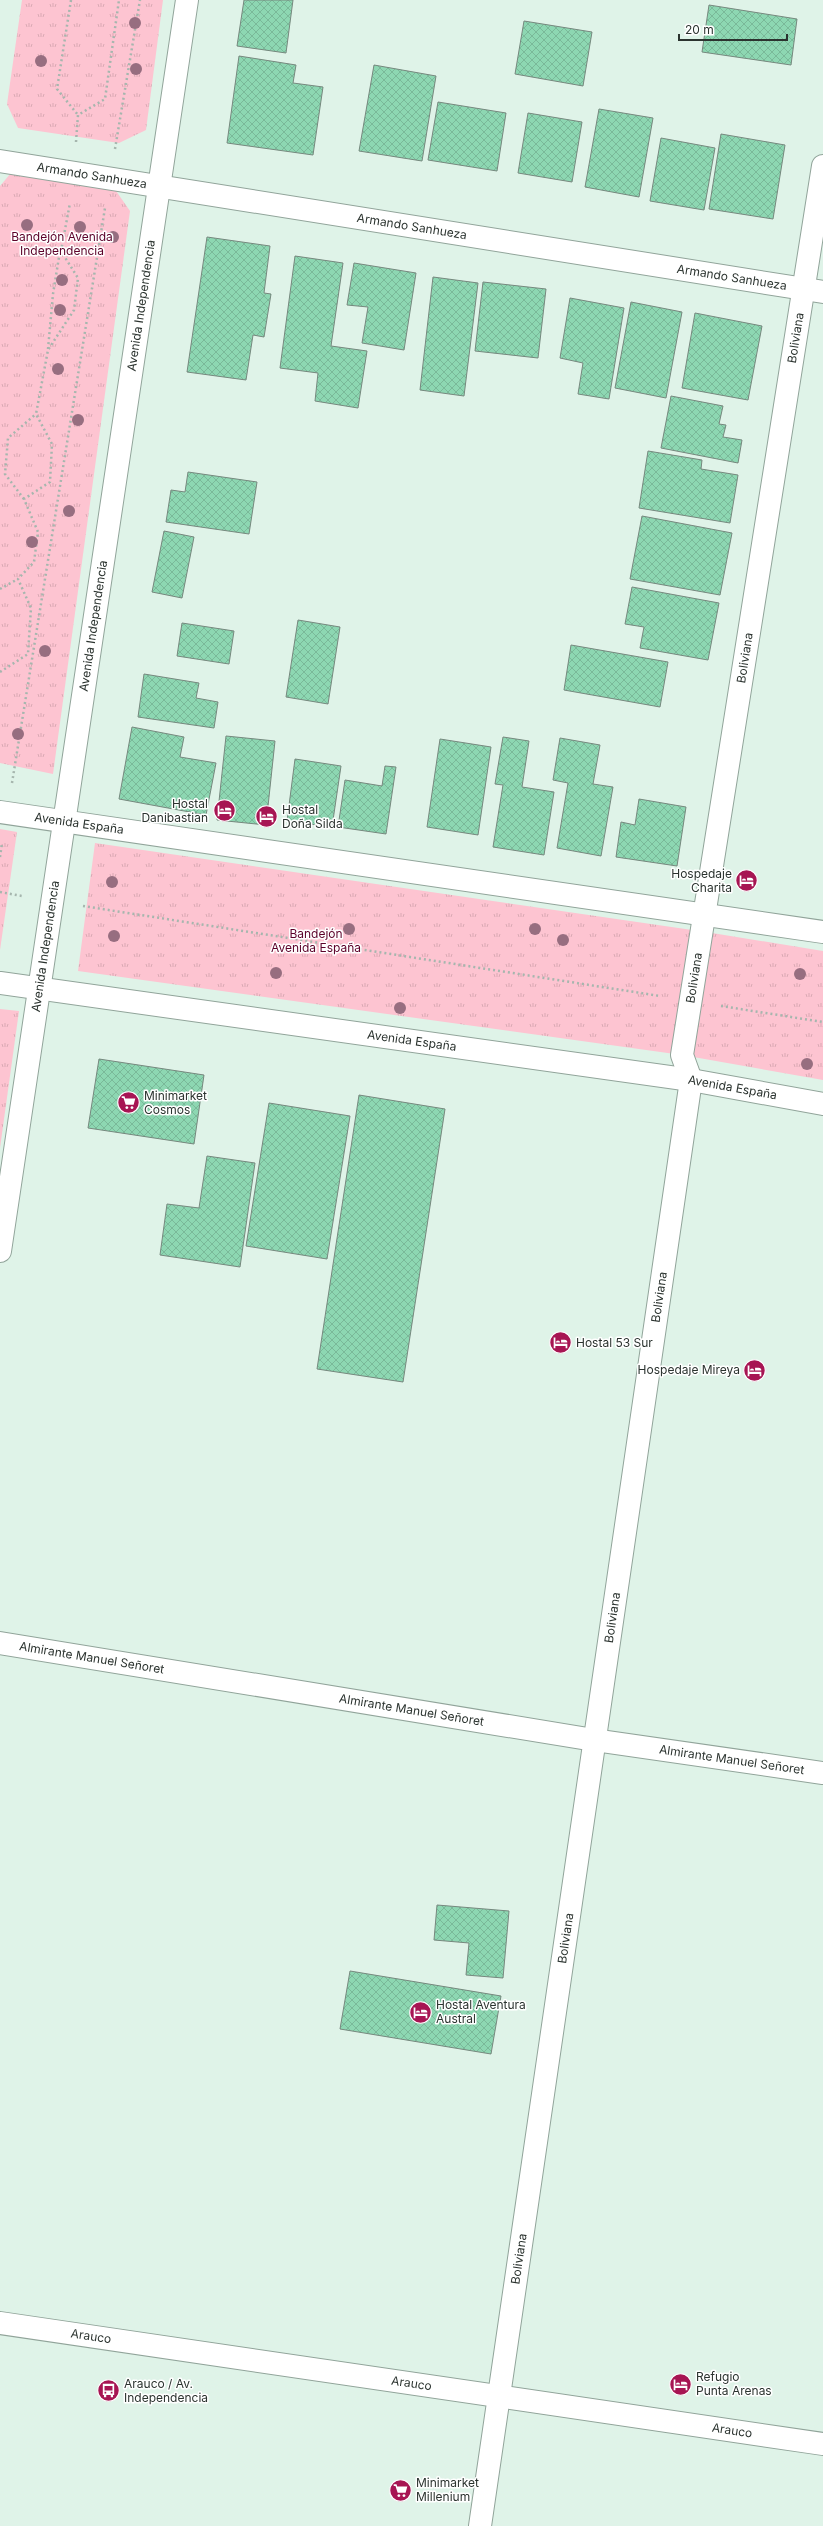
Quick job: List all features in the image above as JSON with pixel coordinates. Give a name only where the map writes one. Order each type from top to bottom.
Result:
[{"type":"street","name":"Avenida Independencia","points":[[0,1251],[187,0]]},
{"type":"street","name":"Armando Sanhueza","points":[[0,161],[813,291]]},
{"type":"street","name":"Boliviana","points":[[480,2526],[691,1080],[682,1055],[690,1001],[813,291],[823,166]]},
{"type":"street","name":"Avenida España","points":[[4,813],[823,932]]},
{"type":"street","name":"Avenida España","points":[[0,983],[691,1080],[823,1104]]},
{"type":"street","name":"Almirante Manuel Señoret","points":[[0,1643],[594,1740],[823,1773]]},
{"type":"street","name":"Arauco","points":[[0,2323],[823,2444]]},
{"type":"path","points":[[24,499],[50,482],[52,444],[36,414],[48,350],[53,294],[75,173],[78,115],[57,89],[71,0]]},
{"type":"path","points":[[78,115],[105,99],[119,0]]},
{"type":"path","points":[[0,857],[4,813],[140,0]]},
{"type":"path","points":[[48,350],[74,310],[75,304],[78,278],[60,251]]},
{"type":"path","points":[[0,589],[18,579],[34,562],[38,532],[24,499],[5,474],[8,438],[36,414]]},
{"type":"path","points":[[0,672],[28,654],[31,608],[18,579]]},
{"type":"path","points":[[0,892],[823,1022]]},
{"type":"green space","points":[[22,0],[163,0],[146,130],[119,143],[18,128],[7,104]]},
{"type":"green space","name":"Bandejón Avenida Independencia","points":[[11,173],[114,188],[130,211],[53,774],[0,763],[0,186]]},
{"type":"green space","points":[[0,829],[17,832],[0,950]]},
{"type":"green space","name":"Bandejón Avenida España","points":[[95,843],[706,932],[823,951],[823,1080],[682,1055],[78,971]]},
{"type":"green space","points":[[0,1009],[19,1011],[0,1148]]},
{"type":"building","points":[[244,0],[293,0],[286,53],[237,46]]},
{"type":"building","points":[[709,5],[797,19],[791,65],[702,52]]},
{"type":"building","points":[[524,21],[592,32],[583,86],[515,74]]},
{"type":"building","points":[[239,56],[296,65],[293,83],[323,87],[313,155],[227,143]]},
{"type":"building","points":[[374,65],[436,76],[422,161],[359,151]]},
{"type":"building","points":[[438,102],[506,113],[497,171],[428,160]]},
{"type":"building","points":[[599,109],[653,118],[639,197],[585,187]]},
{"type":"building","points":[[528,113],[582,122],[572,182],[518,173]]},
{"type":"building","points":[[721,134],[785,145],[773,219],[709,209]]},
{"type":"building","points":[[661,138],[715,148],[704,210],[650,201]]},
{"type":"building","points":[[207,237],[270,246],[264,293],[271,294],[264,337],[253,335],[246,380],[187,372]]},
{"type":"building","points":[[295,256],[343,263],[331,346],[367,351],[358,408],[315,401],[318,373],[280,368]]},
{"type":"building","points":[[354,263],[416,273],[404,350],[362,343],[368,307],[347,305]]},
{"type":"building","points":[[433,277],[478,283],[464,396],[420,390]]},
{"type":"building","points":[[483,282],[546,289],[538,358],[475,351]]},
{"type":"building","points":[[570,298],[624,308],[609,399],[578,394],[583,363],[560,358]]},
{"type":"building","points":[[631,302],[682,312],[666,398],[615,388]]},
{"type":"building","points":[[695,313],[762,326],[748,400],[682,388]]},
{"type":"building","points":[[671,396],[723,406],[719,424],[726,425],[723,437],[742,440],[738,463],[661,448]]},
{"type":"building","points":[[648,451],[702,460],[701,469],[738,475],[730,523],[639,508]]},
{"type":"building","points":[[188,472],[257,482],[249,534],[166,522],[171,490],[185,492]]},
{"type":"building","points":[[642,516],[732,533],[720,595],[630,579]]},
{"type":"building","points":[[164,531],[194,537],[182,598],[152,592]]},
{"type":"building","points":[[632,587],[719,603],[708,660],[640,648],[644,627],[625,624]]},
{"type":"building","points":[[298,620],[340,627],[328,704],[286,697]]},
{"type":"building","points":[[182,623],[234,631],[229,664],[177,656]]},
{"type":"building","points":[[571,645],[668,662],[660,707],[564,690]]},
{"type":"building","points":[[144,674],[199,683],[196,698],[218,702],[214,728],[138,717]]},
{"type":"building","points":[[132,727],[184,737],[180,757],[216,763],[206,815],[119,799]]},
{"type":"building","points":[[226,736],[275,741],[266,825],[217,820]]},
{"type":"building","points":[[503,737],[529,741],[522,787],[554,792],[544,855],[493,847],[503,785],[495,784]]},
{"type":"building","points":[[560,738],[600,745],[593,784],[613,787],[601,856],[557,848],[568,783],[553,780]]},
{"type":"building","points":[[440,739],[491,747],[478,835],[427,827]]},
{"type":"building","points":[[295,759],[341,766],[332,827],[287,821]]},
{"type":"building","points":[[385,766],[396,767],[386,834],[338,827],[345,780],[382,786]]},
{"type":"building","points":[[639,799],[686,807],[677,866],[616,857],[621,822],[635,825]]},
{"type":"building","points":[[99,1059],[204,1075],[194,1144],[88,1128]]},
{"type":"building","points":[[359,1095],[445,1109],[403,1382],[317,1369]]},
{"type":"building","points":[[269,1103],[350,1116],[327,1259],[246,1246]]},
{"type":"building","points":[[207,1156],[255,1163],[240,1267],[160,1255],[167,1204],[199,1208]]},
{"type":"building","points":[[437,1905],[509,1911],[503,1978],[466,1975],[469,1943],[434,1940]]},
{"type":"building","name":"Hostal Aventura Austral","points":[[350,1971],[501,1996],[491,2054],[340,2029]]},
{"type":"place","name":"Hostal Danibastian","points":[[224,811]]},
{"type":"place","name":"Hostal Doña Silda","points":[[267,817]]},
{"type":"place","name":"Hospedaje Charita","points":[[747,881]]},
{"type":"place","name":"Minimarket Cosmos","points":[[128,1103]]},
{"type":"place","name":"Hostal 53 Sur","points":[[560,1343]]},
{"type":"place","name":"Hospedaje Mireya","points":[[755,1370]]},
{"type":"place","name":"Hostal Aventura Austral","points":[[420,2012]]},
{"type":"place","name":"Refugio Punta Arenas","points":[[681,2384]]},
{"type":"place","name":"Arauco / Av. Independencia","points":[[109,2391]]},
{"type":"place","name":"Minimarket Millenium","points":[[401,2490]]}]
